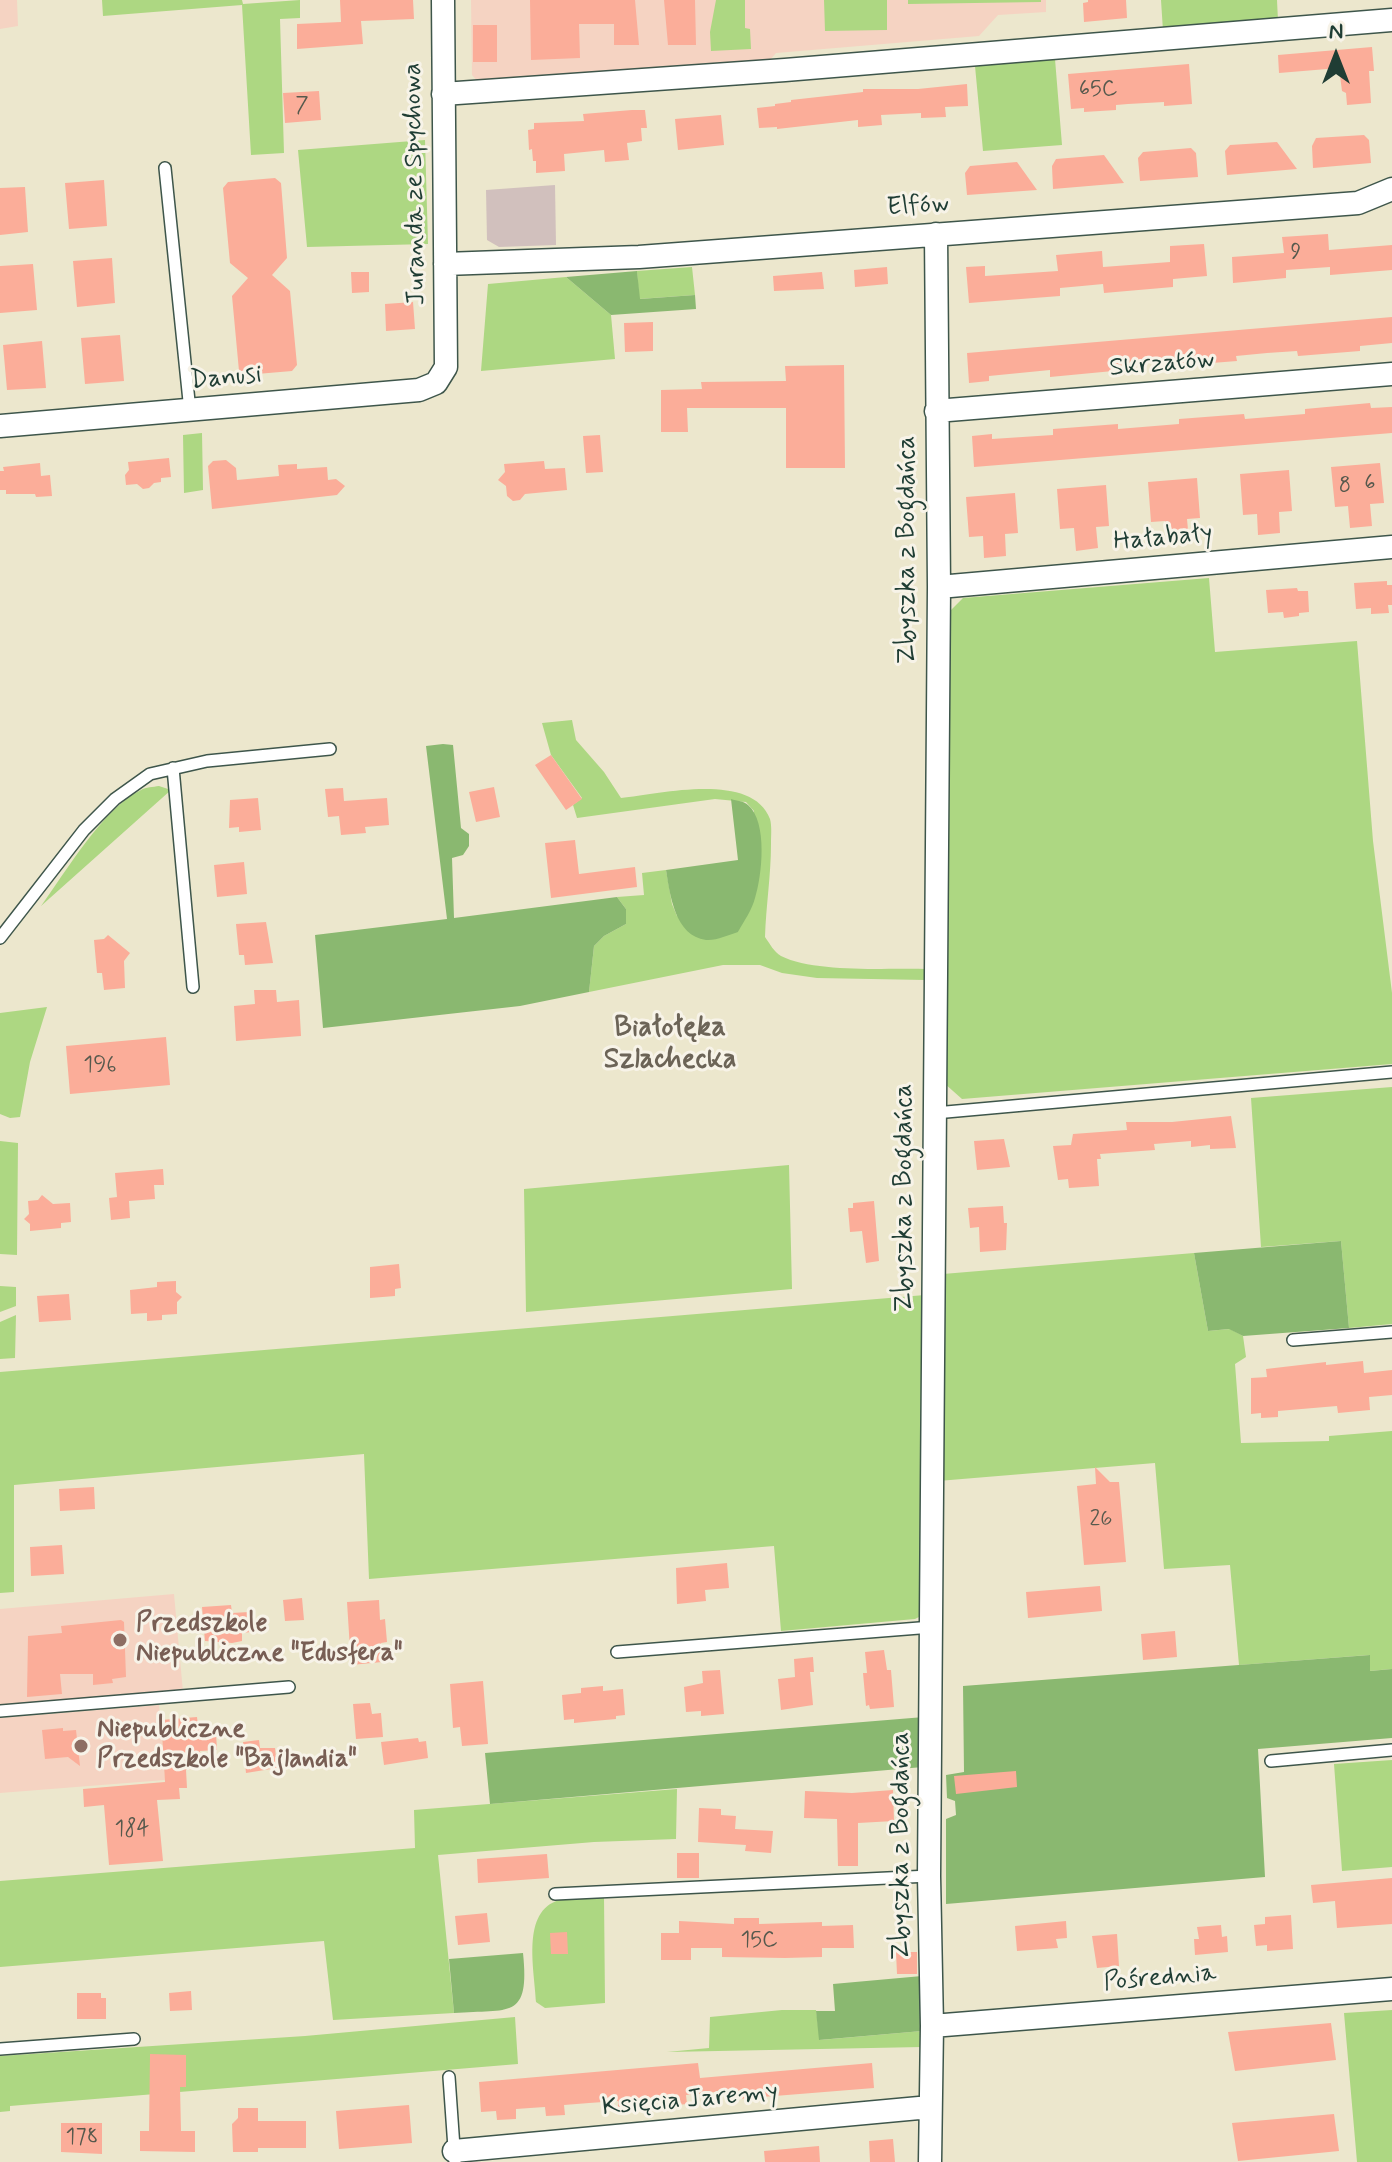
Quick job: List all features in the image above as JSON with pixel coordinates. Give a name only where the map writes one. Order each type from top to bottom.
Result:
[{"type":"street","name":"Juranda ze Spychowa","points":[[443,0],[446,367]]},
{"type":"street","points":[[443,94],[769,71],[1392,20]]},
{"type":"street","name":"Elfów","points":[[445,264],[639,257],[1358,203],[1392,189]]},
{"type":"street","name":"Zbyszka z Bogdańca","points":[[930,2162],[932,2026],[929,1876],[939,587],[936,234]]},
{"type":"street","name":"Danusi","points":[[0,426],[419,390],[436,383],[446,367]]},
{"type":"street","name":"Skrzatów","points":[[936,411],[1392,374]]},
{"type":"street","name":"Hałabały","points":[[939,587],[1392,547]]},
{"type":"street","name":"Pośrednia","points":[[932,2026],[1392,1989]]},
{"type":"street","name":"Księcia Jaremy","points":[[455,2157],[930,2107]]},
{"type":"lane","points":[[165,168],[190,411]]},
{"type":"lane","points":[[0,938],[84,830],[115,799],[150,774],[207,761],[330,749]]},
{"type":"lane","points":[[173,768],[193,987]]},
{"type":"lane","points":[[935,1113],[1392,1072]]},
{"type":"lane","points":[[1293,1340],[1392,1332]]},
{"type":"lane","points":[[617,1652],[933,1627]]},
{"type":"lane","points":[[0,1711],[289,1687]]},
{"type":"lane","points":[[1271,1761],[1392,1750]]},
{"type":"lane","points":[[555,1894],[929,1876]]},
{"type":"lane","points":[[0,2049],[134,2039]]},
{"type":"lane","points":[[449,2077],[455,2157]]},
{"type":"shaded area","points":[[0,0],[17,0],[18,26],[0,29]]},
{"type":"shaded area","points":[[471,0],[1046,0],[1046,12],[998,15],[979,36],[776,53],[768,62],[480,84],[472,75]]},
{"type":"shaded area","points":[[555,185],[556,245],[499,247],[487,240],[486,190]]},
{"type":"shaded area","name":"Przedszkole Niepubliczne \"Edusfera\"","points":[[174,1594],[183,1692],[0,1706],[0,1609]]},
{"type":"shaded area","name":"Niepubliczne Przedszkole \"Bajlandia\"","points":[[159,1705],[165,1780],[0,1793],[0,1718]]},
{"type":"green space","points":[[102,0],[242,0],[243,4],[300,0],[300,18],[280,19],[284,153],[251,155],[242,5],[103,16]]},
{"type":"green space","points":[[716,0],[745,0],[745,28],[750,29],[751,49],[711,51],[710,32]]},
{"type":"green space","points":[[824,0],[887,0],[887,30],[825,31]]},
{"type":"green space","points":[[908,0],[1041,0],[1041,2],[908,4]]},
{"type":"green space","points":[[1161,0],[1277,0],[1278,21],[1163,31]]},
{"type":"green space","points":[[1055,59],[1062,145],[983,151],[975,66]]},
{"type":"green space","points":[[425,140],[428,244],[307,247],[298,150]]},
{"type":"green space","points":[[692,267],[695,295],[639,299],[637,271]]},
{"type":"green space","points":[[637,271],[640,299],[695,295],[696,309],[611,315],[566,277]]},
{"type":"green space","points":[[566,277],[611,315],[615,359],[481,371],[488,284]]},
{"type":"green space","points":[[202,433],[203,490],[184,493],[183,435]]},
{"type":"green space","points":[[1209,578],[1215,652],[1357,641],[1373,841],[1392,993],[1392,1064],[962,1099],[944,1083],[950,611],[963,598]]},
{"type":"green space","points":[[572,720],[576,740],[604,772],[621,798],[703,789],[745,795],[760,804],[770,819],[771,828],[765,937],[779,954],[795,961],[831,967],[925,969],[925,980],[817,978],[782,973],[760,965],[723,965],[589,992],[594,946],[604,936],[626,924],[626,909],[617,897],[644,895],[642,873],[666,870],[677,916],[738,932],[754,811],[746,802],[715,799],[577,818],[573,805],[582,798],[551,755],[542,723]]},
{"type":"green space","points":[[453,745],[461,828],[469,834],[469,846],[463,855],[452,858],[454,918],[617,897],[626,909],[626,924],[604,936],[594,946],[589,992],[520,1006],[323,1028],[315,935],[447,919],[426,746]]},
{"type":"green space","points":[[159,786],[171,790],[41,906],[99,825],[127,799],[141,790]]},
{"type":"green space","points":[[731,799],[748,805],[759,824],[762,850],[760,877],[754,902],[738,932],[706,940],[687,931],[681,923],[672,902],[666,870],[738,860]]},
{"type":"green space","points":[[47,1007],[30,1062],[20,1117],[10,1118],[0,1114],[0,1013]]},
{"type":"green space","points":[[1392,1087],[1392,1324],[1349,1328],[1341,1241],[1261,1247],[1251,1098]]},
{"type":"green space","points":[[0,1141],[18,1143],[17,1255],[0,1254]]},
{"type":"green space","points":[[789,1165],[792,1289],[526,1312],[524,1189]]},
{"type":"green space","points":[[1341,1241],[1349,1328],[1243,1336],[1229,1329],[1208,1331],[1194,1253]]},
{"type":"green space","points":[[1194,1253],[1208,1331],[1230,1329],[1243,1336],[1246,1357],[1235,1364],[1241,1443],[1329,1441],[1329,1436],[1392,1431],[1392,1669],[1369,1671],[1369,1655],[1239,1665],[1230,1565],[1164,1569],[1155,1463],[938,1481],[943,1274]]},
{"type":"green space","points":[[0,1286],[16,1287],[16,1306],[0,1312]]},
{"type":"green space","points":[[925,1295],[921,1616],[915,1619],[781,1631],[774,1546],[369,1579],[364,1454],[14,1485],[14,1592],[0,1593],[0,1372]]},
{"type":"green space","points":[[16,1315],[15,1358],[0,1359],[0,1322]]},
{"type":"green space","points":[[1370,1655],[1370,1671],[1392,1669],[1392,1738],[1258,1749],[1265,1877],[946,1904],[946,1819],[956,1815],[955,1801],[947,1798],[946,1775],[964,1772],[963,1686]]},
{"type":"green space","points":[[924,1717],[923,1767],[490,1804],[485,1753]]},
{"type":"green space","points":[[1392,1760],[1392,1867],[1342,1871],[1334,1764]]},
{"type":"green space","points":[[677,1789],[676,1839],[594,1842],[438,1855],[454,2013],[333,2020],[324,1941],[0,1967],[0,1881],[415,1848],[414,1810]]},
{"type":"green space","points":[[604,1896],[605,2003],[545,2008],[536,2002],[533,1959],[539,1916],[547,1906],[560,1900]]},
{"type":"green space","points":[[523,1953],[523,1990],[512,2007],[454,2013],[449,1959]]},
{"type":"green space","points":[[922,1976],[922,2031],[819,2040],[816,2011],[835,2011],[833,1984]]},
{"type":"green space","points":[[816,2010],[820,2040],[922,2031],[922,2047],[667,2052],[709,2048],[710,2017]]},
{"type":"green space","points":[[1392,2010],[1392,2162],[1357,2162],[1344,2013]]},
{"type":"green space","points":[[515,2017],[518,2064],[10,2106],[10,2111],[0,2112],[0,2056],[305,2036]]},
{"type":"building","points":[[340,0],[413,0],[414,19],[361,21],[363,44],[297,49],[297,24],[341,22]]},
{"type":"building","points":[[530,0],[635,0],[639,45],[614,45],[614,24],[579,24],[580,58],[531,60]]},
{"type":"building","points":[[664,0],[695,0],[696,45],[668,45]]},
{"type":"building","points":[[1088,0],[1126,0],[1127,18],[1084,22],[1083,3]]},
{"type":"building","points":[[473,25],[497,25],[497,62],[473,62]]},
{"type":"building","points":[[1372,47],[1374,71],[1369,71],[1371,103],[1347,105],[1339,68],[1279,73],[1278,55]]},
{"type":"building","points":[[1189,64],[1192,104],[1128,104],[1116,105],[1116,110],[1084,112],[1084,108],[1071,109],[1068,74]]},
{"type":"building","points":[[967,84],[968,106],[945,107],[946,117],[921,118],[921,113],[881,115],[882,125],[858,127],[858,120],[777,129],[759,128],[757,108],[791,100],[863,92],[863,89],[918,89]]},
{"type":"building","points":[[319,91],[321,120],[285,123],[283,93]]},
{"type":"building","points":[[645,110],[647,128],[641,128],[642,141],[627,143],[629,160],[605,162],[604,150],[564,154],[565,171],[536,173],[536,161],[533,161],[532,149],[529,150],[528,130],[534,129],[534,123],[584,121],[583,114]]},
{"type":"building","points":[[721,115],[724,145],[678,150],[675,119]]},
{"type":"building","points":[[1364,135],[1369,140],[1371,163],[1313,168],[1312,146],[1316,138]]},
{"type":"building","points":[[1277,142],[1297,169],[1227,175],[1225,151],[1230,145]]},
{"type":"building","points":[[1191,148],[1196,153],[1198,177],[1140,181],[1138,158],[1143,152]]},
{"type":"building","points":[[1104,155],[1124,183],[1053,189],[1052,166],[1056,159]]},
{"type":"building","points":[[1017,162],[1037,190],[967,195],[965,173],[970,166]]},
{"type":"building","points":[[275,178],[281,183],[287,258],[272,275],[290,291],[297,365],[292,371],[245,375],[239,371],[232,296],[248,278],[230,263],[223,188],[228,182]]},
{"type":"building","points":[[104,180],[107,226],[69,229],[65,183]]},
{"type":"building","points":[[25,187],[28,232],[0,235],[0,188]]},
{"type":"building","points":[[1328,234],[1329,250],[1392,245],[1392,270],[1330,275],[1330,267],[1286,270],[1286,278],[1233,283],[1232,257],[1284,253],[1282,237]]},
{"type":"building","points":[[1204,244],[1207,276],[1173,279],[1173,287],[1104,293],[1103,284],[1060,288],[1060,296],[969,303],[966,267],[985,266],[985,276],[1058,271],[1056,255],[1102,251],[1103,267],[1170,262],[1170,246]]},
{"type":"building","points":[[112,258],[115,303],[77,307],[73,261]]},
{"type":"building","points":[[33,264],[37,310],[0,313],[0,266]]},
{"type":"building","points":[[887,267],[888,284],[855,287],[854,270]]},
{"type":"building","points":[[351,272],[369,272],[369,292],[352,293]]},
{"type":"building","points":[[822,272],[824,289],[774,291],[773,276]]},
{"type":"building","points":[[413,302],[415,329],[386,331],[385,304]]},
{"type":"building","points":[[1392,317],[1392,343],[1360,346],[1360,351],[1298,356],[1297,351],[1267,353],[1236,356],[1237,361],[1174,366],[1174,361],[1113,366],[1113,371],[1050,377],[1050,370],[989,376],[989,381],[969,383],[967,353]]},
{"type":"building","points":[[653,322],[653,351],[625,352],[624,323]]},
{"type":"building","points":[[120,335],[124,381],[85,384],[81,338]]},
{"type":"building","points":[[42,341],[46,388],[7,390],[3,345]]},
{"type":"building","points":[[844,365],[845,468],[786,468],[786,408],[687,408],[688,432],[661,432],[661,390],[702,389],[701,382],[786,381],[785,366]]},
{"type":"building","points":[[1370,403],[1371,408],[1392,407],[1392,433],[974,467],[972,436],[992,434],[992,439],[1053,435],[1053,429],[1118,424],[1118,429],[1179,424],[1179,419],[1244,414],[1245,419],[1305,414],[1305,409]]},
{"type":"building","points":[[600,435],[603,472],[586,473],[583,436]]},
{"type":"building","points":[[169,458],[171,477],[161,478],[161,482],[149,488],[143,489],[137,484],[126,485],[128,462]]},
{"type":"building","points":[[226,460],[236,468],[237,480],[279,476],[278,465],[297,464],[297,469],[327,467],[328,480],[336,479],[345,486],[337,495],[212,509],[208,466],[213,461]]},
{"type":"building","points":[[544,461],[545,469],[565,468],[567,490],[525,494],[520,500],[513,501],[507,496],[506,486],[498,480],[505,472],[504,464]]},
{"type":"building","points":[[40,463],[41,476],[50,475],[52,496],[6,494],[6,490],[0,490],[0,471],[4,471],[3,467]]},
{"type":"building","points":[[1380,463],[1384,503],[1370,504],[1372,526],[1350,528],[1348,506],[1335,507],[1331,467]]},
{"type":"building","points":[[1289,470],[1292,511],[1279,512],[1280,533],[1258,535],[1257,514],[1243,515],[1240,474]]},
{"type":"building","points":[[1197,478],[1200,518],[1187,519],[1189,541],[1167,542],[1165,521],[1151,522],[1148,482]]},
{"type":"building","points":[[1106,485],[1109,526],[1096,527],[1098,548],[1076,551],[1074,528],[1060,529],[1057,489]]},
{"type":"building","points":[[1015,493],[1018,533],[1005,534],[1006,556],[984,558],[983,536],[969,537],[966,497]]},
{"type":"building","points":[[1387,581],[1387,585],[1392,585],[1389,613],[1371,614],[1371,608],[1356,609],[1354,583]]},
{"type":"building","points":[[1297,588],[1298,591],[1308,591],[1309,612],[1284,618],[1283,612],[1268,613],[1266,590]]},
{"type":"building","points":[[551,755],[582,799],[566,810],[535,765]]},
{"type":"building","points":[[494,787],[500,817],[476,822],[469,792]]},
{"type":"building","points":[[343,788],[344,801],[387,798],[389,825],[365,827],[366,833],[341,835],[339,816],[328,817],[325,789]]},
{"type":"building","points":[[258,798],[261,830],[239,832],[239,827],[229,828],[230,800]]},
{"type":"building","points":[[575,840],[579,874],[635,867],[637,887],[551,898],[545,843]]},
{"type":"building","points":[[244,862],[247,894],[217,897],[214,865]]},
{"type":"building","points":[[266,922],[273,963],[245,965],[244,955],[239,955],[236,924]]},
{"type":"building","points":[[108,935],[130,953],[124,961],[125,988],[104,990],[102,973],[97,973],[94,940],[104,939]]},
{"type":"building","points":[[254,990],[276,990],[277,1002],[299,1000],[301,1036],[236,1041],[234,1006],[255,1004]]},
{"type":"building","points":[[166,1037],[170,1085],[70,1094],[66,1046]]},
{"type":"building","points":[[1231,1116],[1236,1148],[1210,1149],[1210,1145],[1191,1147],[1191,1141],[1154,1144],[1155,1150],[1100,1154],[1101,1159],[1097,1159],[1099,1186],[1069,1188],[1068,1179],[1058,1180],[1053,1146],[1071,1145],[1073,1134],[1127,1130],[1126,1122],[1172,1122]]},
{"type":"building","points":[[1004,1139],[1010,1167],[977,1170],[974,1141]]},
{"type":"building","points":[[163,1169],[164,1185],[154,1185],[155,1199],[129,1201],[130,1218],[111,1220],[109,1198],[117,1197],[115,1173]]},
{"type":"building","points":[[42,1195],[53,1204],[70,1203],[71,1222],[61,1223],[61,1228],[30,1231],[30,1224],[24,1219],[29,1214],[28,1201],[38,1200]]},
{"type":"building","points":[[874,1201],[879,1261],[866,1263],[862,1231],[850,1232],[848,1208],[853,1208],[853,1203]]},
{"type":"building","points":[[1003,1206],[1004,1223],[1007,1223],[1006,1250],[980,1252],[979,1227],[970,1228],[968,1208]]},
{"type":"building","points":[[399,1264],[401,1288],[395,1289],[395,1296],[370,1298],[370,1267]]},
{"type":"building","points":[[176,1281],[176,1292],[182,1297],[177,1302],[177,1314],[162,1315],[162,1320],[147,1321],[147,1313],[131,1314],[130,1290],[157,1287],[157,1282]]},
{"type":"building","points":[[69,1294],[71,1320],[39,1322],[37,1296]]},
{"type":"building","points":[[1363,1361],[1364,1373],[1392,1370],[1392,1395],[1369,1397],[1370,1410],[1338,1413],[1337,1406],[1278,1411],[1278,1417],[1261,1418],[1261,1413],[1251,1414],[1251,1378],[1267,1377],[1266,1369]]},
{"type":"building","points":[[1095,1467],[1110,1482],[1119,1482],[1126,1562],[1084,1565],[1077,1486],[1096,1484]]},
{"type":"building","points":[[94,1487],[95,1509],[60,1511],[59,1489]]},
{"type":"building","points":[[62,1545],[64,1574],[31,1576],[30,1547]]},
{"type":"building","points":[[727,1563],[729,1588],[705,1590],[706,1601],[677,1604],[676,1568]]},
{"type":"building","points":[[1100,1586],[1102,1611],[1028,1618],[1026,1592]]},
{"type":"building","points":[[302,1598],[304,1620],[285,1621],[283,1600]]},
{"type":"building","points":[[379,1600],[380,1620],[385,1619],[387,1642],[381,1643],[382,1662],[351,1665],[347,1602]]},
{"type":"building","points":[[231,1605],[232,1613],[249,1612],[251,1632],[242,1633],[242,1641],[232,1643],[205,1641],[202,1607]]},
{"type":"building","points":[[124,1622],[126,1677],[112,1679],[113,1683],[93,1685],[93,1674],[60,1674],[62,1694],[27,1697],[28,1636],[62,1633],[61,1626]]},
{"type":"building","points":[[1175,1631],[1177,1657],[1143,1660],[1141,1634]]},
{"type":"building","points":[[884,1650],[887,1670],[891,1670],[894,1707],[870,1709],[869,1705],[866,1706],[863,1673],[867,1673],[865,1652]]},
{"type":"building","points":[[813,1657],[814,1672],[810,1672],[813,1705],[781,1710],[778,1679],[795,1677],[794,1659]]},
{"type":"building","points":[[720,1670],[724,1714],[701,1716],[701,1711],[686,1712],[684,1687],[703,1683],[702,1671]]},
{"type":"building","points":[[483,1681],[488,1744],[462,1746],[460,1727],[453,1728],[450,1684]]},
{"type":"building","points":[[603,1686],[603,1691],[623,1689],[625,1715],[616,1716],[616,1719],[574,1723],[574,1719],[564,1720],[562,1695],[581,1693],[581,1688]]},
{"type":"building","points":[[370,1703],[372,1714],[381,1713],[383,1737],[356,1739],[353,1704]]},
{"type":"building","points":[[197,1717],[199,1735],[216,1733],[217,1750],[200,1751],[201,1768],[186,1770],[187,1788],[179,1788],[180,1799],[157,1800],[163,1861],[109,1865],[104,1805],[84,1807],[83,1789],[165,1782],[161,1720]]},
{"type":"building","points":[[63,1728],[63,1731],[76,1730],[80,1766],[68,1757],[45,1759],[42,1730]]},
{"type":"building","points":[[418,1738],[419,1742],[426,1741],[428,1758],[384,1765],[381,1742]]},
{"type":"building","points":[[259,1740],[260,1748],[275,1748],[277,1768],[246,1773],[243,1742]]},
{"type":"building","points":[[1016,1771],[1017,1787],[956,1794],[954,1776]]},
{"type":"building","points":[[893,1790],[894,1821],[858,1823],[858,1866],[838,1866],[837,1819],[804,1818],[805,1791],[852,1793]]},
{"type":"building","points":[[699,1808],[721,1809],[721,1815],[736,1816],[735,1829],[773,1831],[771,1853],[745,1851],[746,1845],[698,1842]]},
{"type":"building","points":[[677,1853],[699,1853],[699,1878],[677,1878]]},
{"type":"building","points":[[547,1854],[549,1878],[478,1883],[477,1859]]},
{"type":"building","points":[[1392,1878],[1392,1924],[1337,1928],[1335,1901],[1313,1903],[1311,1885]]},
{"type":"building","points":[[487,1913],[490,1942],[458,1945],[455,1916]]},
{"type":"building","points":[[1291,1915],[1293,1949],[1267,1951],[1267,1945],[1256,1946],[1254,1925],[1265,1924],[1265,1917]]},
{"type":"building","points":[[734,1918],[759,1918],[759,1924],[822,1922],[822,1926],[853,1925],[854,1948],[822,1948],[822,1957],[785,1958],[722,1957],[722,1948],[691,1948],[691,1960],[661,1960],[661,1933],[679,1933],[679,1921],[734,1924]]},
{"type":"building","points":[[1066,1921],[1067,1938],[1056,1939],[1058,1948],[1017,1951],[1015,1926]]},
{"type":"building","points":[[1221,1925],[1222,1937],[1227,1936],[1228,1952],[1195,1955],[1194,1939],[1199,1939],[1197,1927]]},
{"type":"building","points":[[567,1932],[568,1954],[551,1954],[550,1933]]},
{"type":"building","points":[[1117,1934],[1119,1966],[1097,1968],[1092,1936]]},
{"type":"building","points":[[896,1952],[917,1952],[917,1974],[897,1974]]},
{"type":"building","points":[[191,1991],[192,2010],[170,2011],[169,1993]]},
{"type":"building","points":[[77,1993],[101,1993],[101,1998],[106,1998],[106,2019],[77,2019]]},
{"type":"building","points":[[1331,2023],[1336,2060],[1235,2071],[1228,2032]]},
{"type":"building","points":[[150,2054],[186,2055],[186,2087],[180,2087],[181,2131],[195,2131],[195,2152],[140,2151],[140,2131],[149,2131]]},
{"type":"building","points":[[698,2063],[700,2078],[872,2063],[874,2088],[725,2100],[725,2091],[686,2095],[687,2104],[667,2106],[667,2096],[637,2099],[638,2108],[618,2110],[618,2101],[564,2105],[565,2115],[546,2116],[545,2107],[516,2109],[516,2119],[497,2120],[496,2111],[481,2112],[479,2082]]},
{"type":"building","points":[[409,2105],[412,2143],[339,2149],[336,2111]]},
{"type":"building","points":[[238,2108],[258,2108],[258,2121],[306,2121],[306,2148],[258,2148],[258,2152],[233,2152],[232,2124],[238,2118]]},
{"type":"building","points":[[1334,2114],[1339,2151],[1238,2161],[1232,2123]]},
{"type":"building","points":[[61,2123],[102,2123],[102,2154],[61,2152]]},
{"type":"building","points":[[893,2139],[895,2162],[870,2162],[869,2141]]},
{"type":"building","points":[[819,2146],[820,2162],[765,2162],[764,2151]]},
{"type":"place","name":"Przedszkole Niepubliczne \"Edusfera\"","points":[[120,1640]]},
{"type":"place","name":"Niepubliczne Przedszkole \"Bajlandia\"","points":[[81,1746]]},
{"type":"district","name":"Białołęka Szlachecka","points":[[670,1045]]}]
